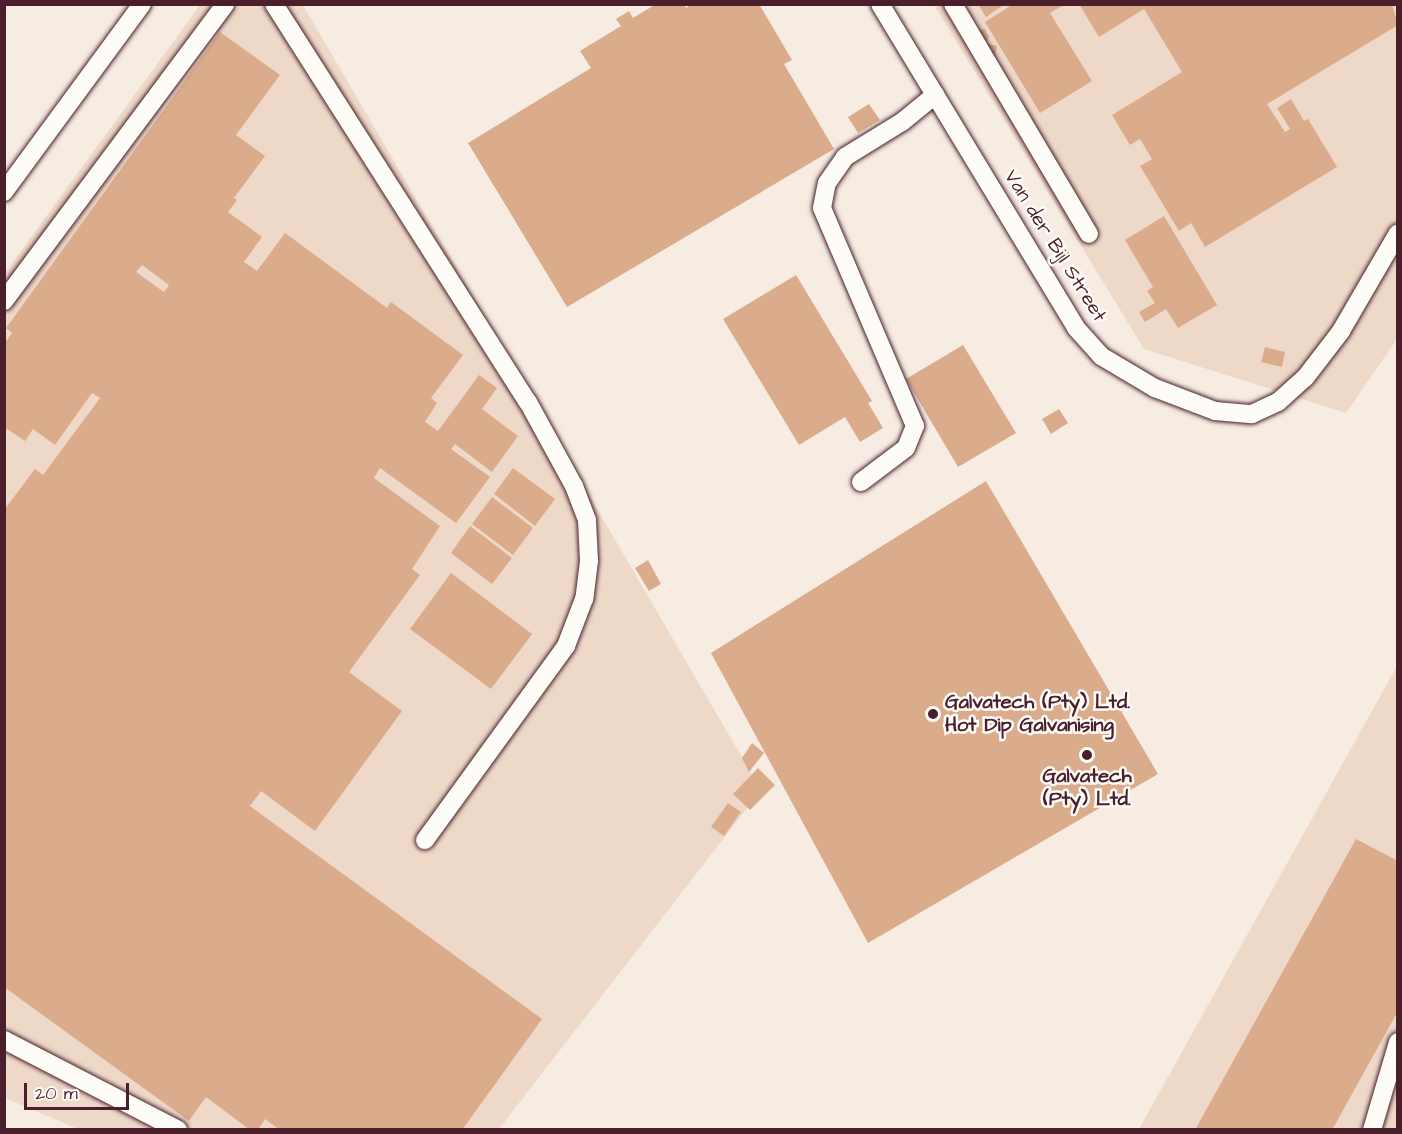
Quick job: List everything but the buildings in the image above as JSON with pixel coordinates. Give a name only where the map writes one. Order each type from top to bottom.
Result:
[{"type":"lane","points":[[4,192],[142,4]]},
{"type":"lane","points":[[4,301],[225,4]]},
{"type":"lane","points":[[274,4],[528,402],[574,486],[587,520],[589,561],[584,599],[566,646],[425,840]]},
{"type":"lane","name":"Van der Bijl Street","points":[[880,4],[1076,328],[1101,356],[1155,388],[1215,411],[1252,414],[1278,402],[1305,378],[1341,331],[1398,233]]},
{"type":"lane","points":[[953,4],[1089,234]]},
{"type":"lane","points":[[861,482],[906,448],[915,426],[822,208],[827,183],[844,157],[902,122],[935,95]]},
{"type":"lane","points":[[4,1040],[178,1130]]},
{"type":"lane","points":[[1372,1130],[1398,1042]]},
{"type":"shaded area","points":[[200,5],[303,5],[761,790],[499,1129],[78,1129],[5,1098],[5,273]]},
{"type":"shaded area","points":[[934,5],[1397,5],[1397,339],[1346,413],[1144,349]]},
{"type":"shaded area","points":[[1397,666],[1397,1129],[1139,1129]]},
{"type":"place","name":"Galvatech (Pty) Ltd. Hot Dip Galvanising","points":[[933,714]]},
{"type":"place","name":"Galvatech (Pty) Ltd.","points":[[1087,755]]}]
